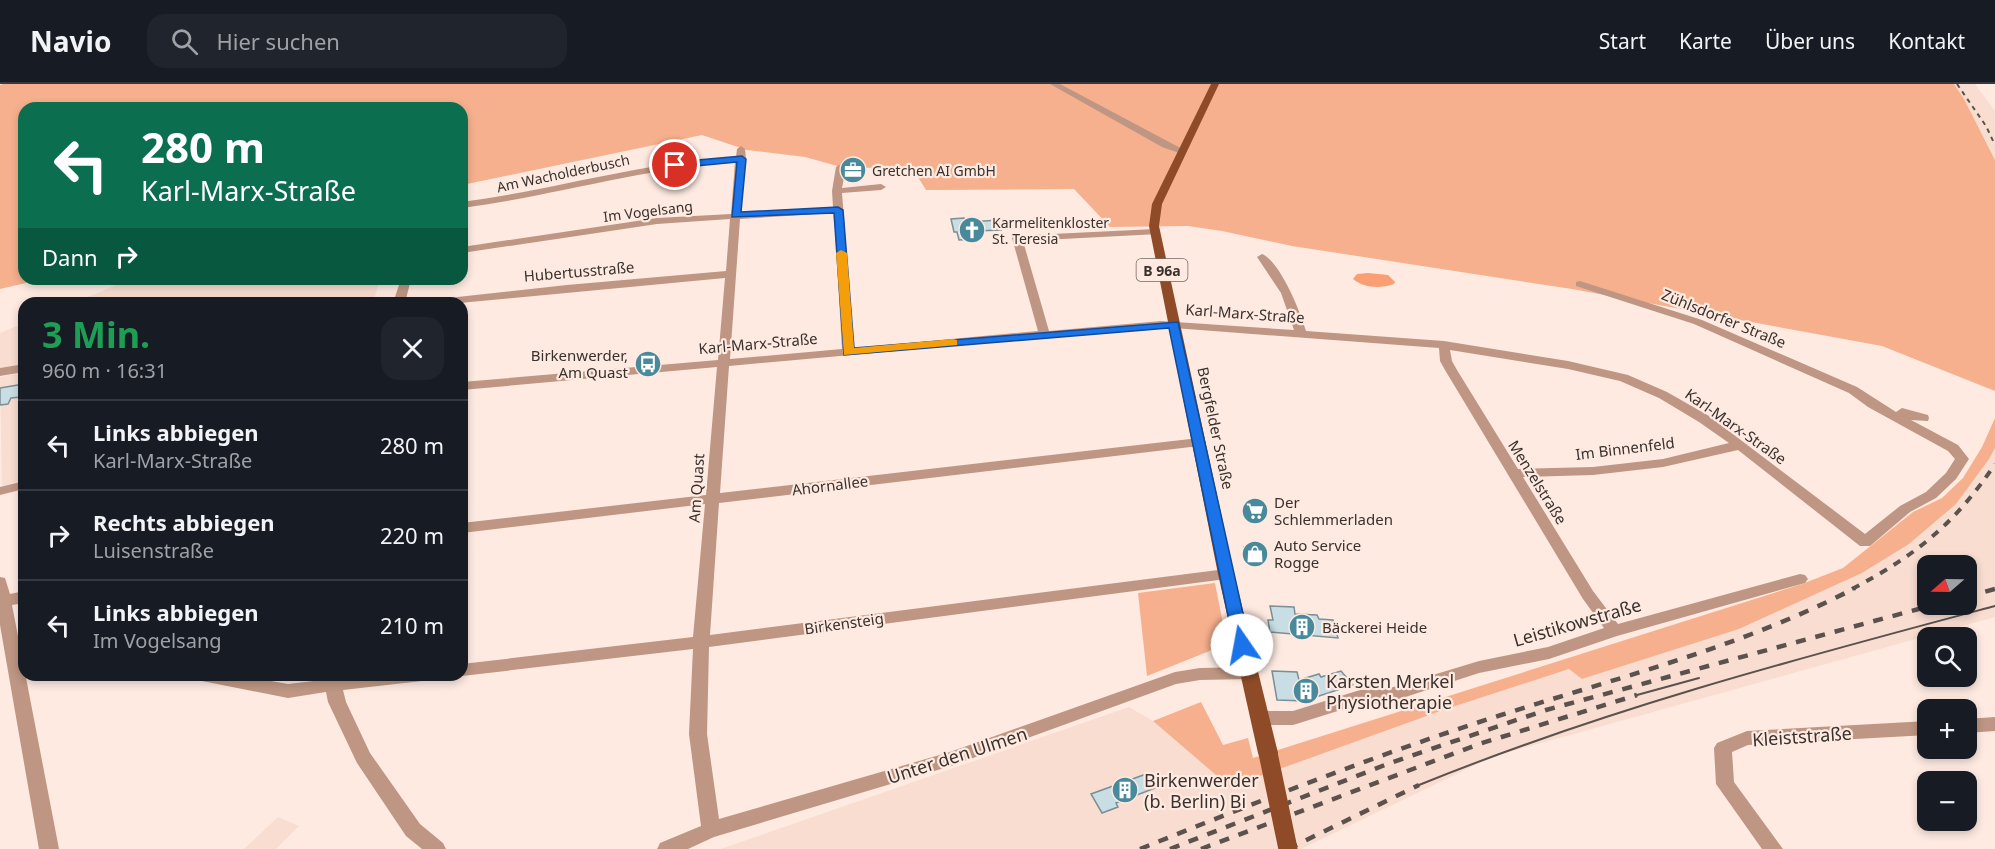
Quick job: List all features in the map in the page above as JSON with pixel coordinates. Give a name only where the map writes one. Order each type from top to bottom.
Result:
[{"type":"main road","name":"B 96a","points":[[1182,151],[1215,84]]},
{"type":"main road","name":"Bergfelder Straße","points":[[1182,151],[1154,215],[1155,232],[1226,573],[1288,849]]},
{"type":"street","points":[[1054,84],[1165,145],[1182,151]]},
{"type":"street","name":"Am Wacholderbusch","points":[[468,204],[550,191],[741,154]]},
{"type":"street","name":"Am Quast","points":[[711,830],[698,734],[701,642],[722,363],[741,154]]},
{"type":"street","points":[[841,167],[837,191],[848,352]]},
{"type":"street","points":[[837,191],[881,187]]},
{"type":"street","name":"Im Vogelsang","points":[[468,249],[657,221],[838,210]]},
{"type":"street","points":[[1044,334],[1017,238],[1155,232]]},
{"type":"street","points":[[1262,257],[1297,312],[1301,334]]},
{"type":"street","name":"Hubertusstraße","points":[[468,299],[731,274]]},
{"type":"street","name":"Zühlsdorfer Straße","points":[[1580,284],[1698,322],[1915,417],[1923,418]]},
{"type":"street","name":"Karl-Marx-Straße","points":[[468,385],[1044,334],[1174,325],[1444,345],[1513,354],[1624,378],[1663,395],[1704,419],[1740,445],[1865,542]]},
{"type":"street","name":"Menzelstraße","points":[[1444,345],[1446,361],[1451,370],[1588,596],[1614,631]]},
{"type":"street","points":[[0,372],[18,369]]},
{"type":"street","name":"Zühlsdorfer Straße","points":[[1853,390],[1872,404],[1953,448],[1962,459],[1951,476],[1930,496],[1905,509],[1865,542]]},
{"type":"street","name":"Ahornallee","points":[[468,527],[1198,442]]},
{"type":"street","name":"Im Binnenfeld","points":[[1513,472],[1593,471],[1663,463],[1740,445]]},
{"type":"street","points":[[0,491],[18,486]]},
{"type":"street","name":"Birkensteig","points":[[468,669],[701,642],[1226,573]]},
{"type":"street","name":"Leistikowstraße","points":[[1260,718],[1293,718],[1360,697],[1387,696],[1479,667],[1550,654],[1614,631],[1800,579]]},
{"type":"street","points":[[0,582],[1,601],[49,849]]},
{"type":"street","points":[[1,601],[18,598]]},
{"type":"street","name":"Unter den Ulmen","points":[[667,849],[711,830],[951,759],[1175,678],[1191,674],[1249,673]]},
{"type":"street","points":[[234,681],[288,691],[369,681]]},
{"type":"street","points":[[333,685],[337,702],[363,758],[413,830],[436,849]]},
{"type":"street","points":[[1977,725],[1995,724]]},
{"type":"street","name":"Kleiststraße","points":[[1773,849],[1725,784],[1723,748],[1747,738],[1917,729]]},
{"type":"shaded area","points":[[1954,84],[1975,84],[1995,111],[1995,160],[1964,99]]},
{"type":"shaded area","points":[[1954,84],[1995,160],[1995,391],[1882,346],[1572,289],[1292,246],[1222,231],[1188,226],[1110,227],[1074,189],[926,190],[913,169],[841,167],[805,157],[747,150],[702,135],[468,184],[468,102],[18,102],[18,285],[0,289],[0,85]]},
{"type":"shaded area","points":[[1357,274],[1388,275],[1395,282],[1389,286],[1372,287],[1353,279]]},
{"type":"shaded area","points":[[116,285],[378,285],[375,297],[88,297]]},
{"type":"shaded area","points":[[18,326],[18,365],[0,368],[0,333]]},
{"type":"shaded area","points":[[18,373],[18,482],[2,486],[0,377]]},
{"type":"shaded area","points":[[1995,418],[1995,448],[1989,459],[1956,504],[1909,544],[1862,573],[1739,629],[1582,679],[1569,669],[1446,709],[1230,787],[1153,721],[1201,702],[1223,745],[1248,738],[1253,758],[1802,584],[1843,568],[1913,512],[1942,498],[1963,478],[1982,447]]},
{"type":"shaded area","points":[[1995,448],[1995,617],[1959,627],[1917,627],[1917,639],[1494,756],[1301,849],[721,849],[1129,707],[1153,721],[1231,787],[1446,709],[1570,669],[1582,679],[1739,629],[1862,573],[1909,544],[1956,504]]},
{"type":"shaded area","points":[[1215,583],[1227,644],[1147,676],[1138,593]]},
{"type":"shaded area","points":[[278,817],[299,826],[276,849],[244,849]]},
{"type":"building","name":"Karmelitenkloster St. Teresia","points":[[964,218],[970,222],[998,220],[1001,230],[975,231],[977,239],[959,240],[957,232],[954,232],[951,219]]},
{"type":"building","points":[[18,385],[18,397],[11,398],[8,404],[0,405],[0,388]]},
{"type":"building","name":"Auto Service Rogge","points":[[1244,547],[1264,549],[1265,560],[1245,558]]},
{"type":"building","name":"Bäckerei Heide","points":[[1270,606],[1294,607],[1295,614],[1317,615],[1319,619],[1333,620],[1338,638],[1270,632],[1268,620],[1273,620]]},
{"type":"building","name":"Karsten Merkel Physiotherapie","points":[[1272,671],[1297,672],[1299,680],[1341,671],[1353,685],[1319,696],[1304,696],[1305,701],[1277,700]]},
{"type":"building","name":"Birkenwerder (b. Berlin) Bi","points":[[1149,773],[1158,787],[1116,803],[1118,807],[1102,813],[1091,794]]},
{"type":"tram line","points":[[1419,785],[1560,732],[1704,686],[1995,606]]},
{"type":"tram line","points":[[1637,695],[1699,678]]},
{"type":"railway","points":[[1957,84],[1986,126],[1995,145]]},
{"type":"railway","points":[[1852,589],[1875,577],[1932,537],[1965,504],[1995,464]]},
{"type":"railway","points":[[1140,849],[1410,746],[1726,644],[1813,609],[1855,588]]},
{"type":"railway","points":[[1977,594],[1995,589]]},
{"type":"railway","points":[[1170,849],[1390,763],[1546,710],[1917,609]]},
{"type":"railway","points":[[1201,849],[1479,744],[1637,695]]},
{"type":"railway","points":[[1288,849],[1419,785]]},
{"type":"slow traffic","points":[[841,253],[848,352],[953,343]]},
{"type":"place","name":"Gretchen AI GmbH","points":[[853,170]]},
{"type":"place","name":"Karmelitenkloster St. Teresia","points":[[972,230]]},
{"type":"place","name":"Birkenwerder, Am Quast","points":[[648,364]]},
{"type":"place","name":"Der Schlemmerladen","points":[[1255,511]]},
{"type":"place","name":"Auto Service Rogge","points":[[1255,554]]},
{"type":"place","name":"Bäckerei Heide","points":[[1302,627]]},
{"type":"place","name":"Karsten Merkel Physiotherapie","points":[[1306,691]]},
{"type":"place","name":"Birkenwerder (b. Berlin) Bi","points":[[1125,790]]},
{"type":"route","points":[[675,165],[742,159],[735,215],[838,210],[848,352],[1161,324],[1174,325],[1242,645]]}]
